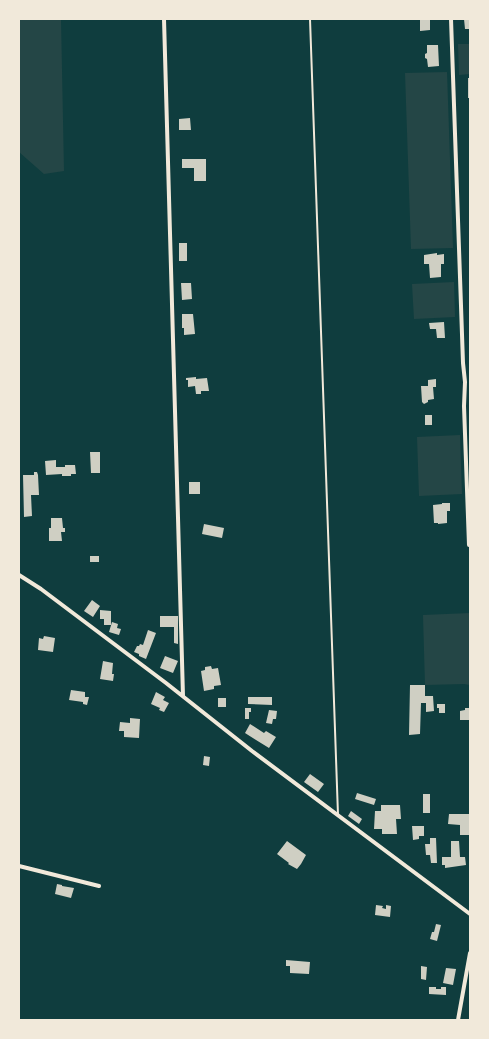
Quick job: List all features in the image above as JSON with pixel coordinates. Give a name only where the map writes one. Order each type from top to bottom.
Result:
[{"type":"street","points":[[164,19],[183,696]]},
{"type":"street","points":[[451,19],[470,545]]},
{"type":"street","points":[[465,382],[470,382]]},
{"type":"street","points":[[19,575],[41,589],[183,696],[338,816],[470,914]]},
{"type":"street","points":[[19,866],[100,886]]},
{"type":"street","points":[[458,1020],[470,953]]},
{"type":"lane","points":[[310,19],[338,816]]},
{"type":"shaded area","points":[[19,19],[61,19],[64,171],[44,174],[19,152]]},
{"type":"shaded area","points":[[458,44],[470,44],[470,74],[459,75]]},
{"type":"shaded area","points":[[447,72],[453,248],[411,249],[405,73]]},
{"type":"shaded area","points":[[454,282],[455,317],[414,319],[412,284]]},
{"type":"shaded area","points":[[460,435],[462,494],[419,496],[417,437]]},
{"type":"shaded area","points":[[470,613],[470,685],[425,685],[423,615]]},
{"type":"building","points":[[420,19],[430,19],[430,30],[420,31]]},
{"type":"building","points":[[464,19],[470,19],[470,29],[465,29]]},
{"type":"building","points":[[427,45],[438,45],[439,66],[428,67],[427,59],[425,58],[425,54],[427,53]]},
{"type":"building","points":[[468,78],[470,78],[470,98],[468,98]]},
{"type":"building","points":[[190,118],[191,130],[179,130],[179,119]]},
{"type":"building","points":[[182,159],[206,159],[206,181],[194,181],[194,168],[182,168]]},
{"type":"building","points":[[179,243],[187,243],[187,261],[179,261]]},
{"type":"building","points":[[437,253],[437,255],[444,254],[444,264],[441,264],[441,277],[430,278],[429,264],[424,264],[424,255]]},
{"type":"building","points":[[181,283],[191,283],[192,299],[182,300]]},
{"type":"building","points":[[182,314],[193,314],[195,334],[184,335],[184,328],[182,328]]},
{"type":"building","points":[[444,322],[445,338],[437,338],[436,329],[430,329],[429,323]]},
{"type":"building","points":[[196,377],[196,379],[207,378],[209,391],[201,391],[201,394],[196,394],[195,386],[188,387],[188,380],[186,380],[186,378]]},
{"type":"building","points":[[436,379],[436,387],[433,387],[434,399],[428,400],[428,402],[424,404],[422,402],[421,386],[428,386],[428,380]]},
{"type":"building","points":[[425,415],[432,415],[432,425],[425,425]]},
{"type":"building","points":[[90,452],[100,452],[100,473],[91,473]]},
{"type":"building","points":[[56,460],[56,467],[75,465],[76,474],[71,474],[71,476],[62,476],[62,474],[46,475],[45,461]]},
{"type":"building","points":[[34,472],[37,472],[38,475],[39,495],[31,495],[32,516],[24,517],[23,475],[34,475]]},
{"type":"building","points":[[189,482],[200,482],[200,494],[189,494]]},
{"type":"building","points":[[450,503],[450,511],[447,511],[447,523],[434,523],[433,505]]},
{"type":"building","points":[[51,518],[62,518],[65,532],[61,532],[62,541],[49,541]]},
{"type":"building","points":[[204,524],[224,528],[222,538],[202,534]]},
{"type":"building","points":[[90,556],[99,556],[99,562],[90,562]]},
{"type":"building","points":[[92,600],[100,606],[93,617],[84,611]]},
{"type":"building","points":[[100,610],[111,611],[111,625],[104,625],[104,619],[100,619]]},
{"type":"building","points":[[160,616],[178,616],[178,644],[174,643],[174,627],[160,627]]},
{"type":"building","points":[[112,622],[118,624],[117,628],[121,629],[119,635],[109,632]]},
{"type":"building","points":[[148,630],[156,633],[146,659],[134,652],[137,646],[140,644],[143,645]]},
{"type":"building","points":[[44,636],[55,638],[53,652],[38,650],[39,638],[43,639]]},
{"type":"building","points":[[165,656],[178,661],[173,673],[160,668]]},
{"type":"building","points":[[103,661],[113,663],[113,681],[100,679]]},
{"type":"building","points":[[211,666],[212,669],[218,668],[221,685],[214,686],[214,689],[204,691],[201,671],[205,670],[205,667]]},
{"type":"building","points":[[410,685],[425,685],[425,696],[433,696],[434,711],[426,712],[426,703],[421,703],[420,734],[409,735]]},
{"type":"building","points":[[71,690],[85,692],[85,697],[89,697],[87,705],[83,704],[83,702],[69,700]]},
{"type":"building","points":[[156,692],[165,697],[163,700],[169,703],[164,712],[159,710],[160,708],[151,704]]},
{"type":"building","points":[[248,697],[272,697],[272,705],[248,704]]},
{"type":"building","points":[[218,698],[226,698],[226,707],[218,707]]},
{"type":"building","points":[[437,704],[445,704],[445,713],[439,713]]},
{"type":"building","points":[[245,708],[251,708],[251,712],[249,712],[249,719],[245,719]]},
{"type":"building","points":[[465,708],[469,708],[470,710],[470,720],[460,720],[460,711],[465,710]]},
{"type":"building","points":[[269,710],[277,711],[276,719],[273,719],[272,724],[266,723]]},
{"type":"building","points":[[130,718],[140,719],[139,738],[124,737],[124,731],[119,731],[120,722],[130,723]]},
{"type":"building","points":[[250,724],[264,733],[266,731],[276,737],[269,748],[245,733]]},
{"type":"building","points":[[204,756],[210,757],[209,766],[203,765]]},
{"type":"building","points":[[310,774],[324,784],[318,792],[304,782]]},
{"type":"building","points":[[357,793],[376,799],[374,805],[355,799]]},
{"type":"building","points":[[423,794],[430,794],[430,813],[423,813]]},
{"type":"building","points":[[381,805],[400,805],[401,819],[396,819],[397,834],[382,834],[382,829],[374,829],[375,811],[381,811]]},
{"type":"building","points":[[351,811],[362,819],[359,824],[348,816]]},
{"type":"building","points":[[449,814],[470,814],[470,835],[460,835],[460,825],[448,824]]},
{"type":"building","points":[[412,826],[424,826],[424,836],[419,836],[419,839],[413,840]]},
{"type":"building","points":[[430,838],[436,838],[437,863],[431,863],[430,855],[426,855],[425,844],[430,844]]},
{"type":"building","points":[[287,841],[306,855],[297,869],[288,864],[289,863],[277,854]]},
{"type":"building","points":[[451,841],[459,841],[460,857],[465,857],[466,865],[445,868],[445,865],[442,865],[442,857],[451,857]]},
{"type":"building","points":[[57,884],[74,888],[71,898],[55,894]]},
{"type":"building","points":[[376,905],[383,906],[382,908],[386,909],[386,905],[391,906],[390,917],[375,915]]},
{"type":"building","points":[[436,924],[441,925],[437,941],[430,939]]},
{"type":"building","points":[[286,960],[310,962],[309,974],[290,973],[290,966],[286,966]]},
{"type":"building","points":[[421,966],[427,967],[426,980],[421,979]]},
{"type":"building","points":[[446,968],[456,969],[453,985],[443,983]]},
{"type":"building","points":[[429,987],[441,989],[441,987],[446,987],[446,995],[429,994]]}]
